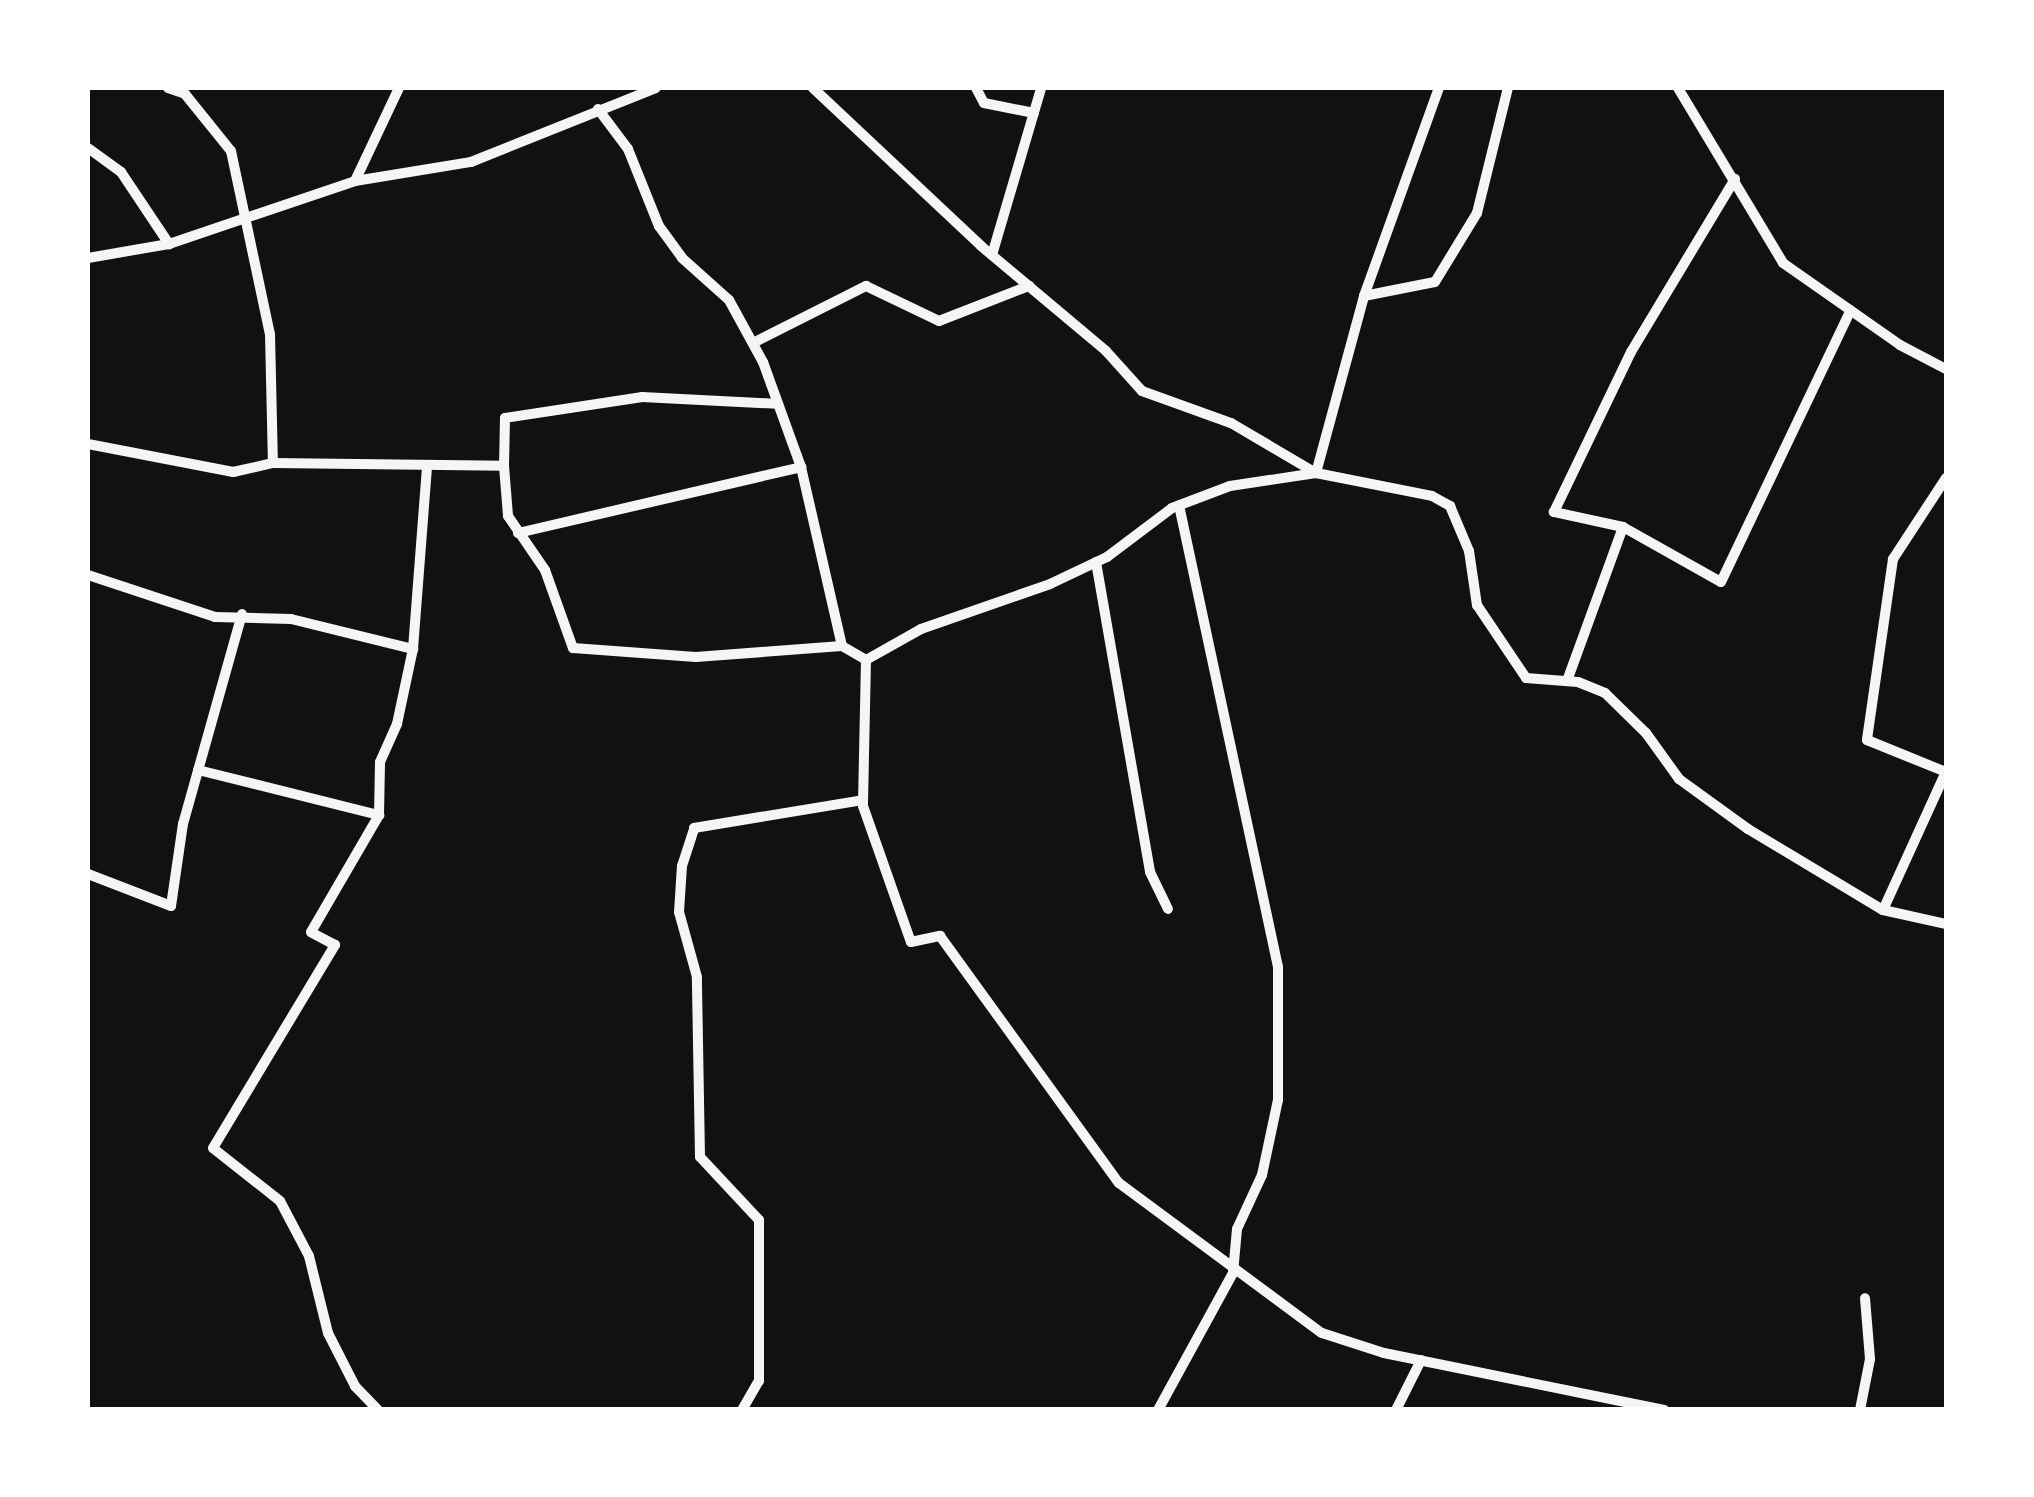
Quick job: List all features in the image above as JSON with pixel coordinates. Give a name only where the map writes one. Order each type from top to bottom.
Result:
[{"type":"street","points":[[168,88],[184,94],[231,151],[270,334],[273,463]]},
{"type":"street","points":[[354,181],[399,88]]},
{"type":"street","points":[[88,258],[170,244],[354,181],[471,162],[656,88]]},
{"type":"street","points":[[813,88],[992,255],[1106,351],[1142,391],[1231,423],[1316,473],[1432,496],[1450,506],[1469,551],[1477,605],[1512,666],[1526,678],[1567,681],[1606,693],[1693,789],[1884,910],[1946,924]]},
{"type":"street","points":[[976,88],[984,103],[1034,112]]},
{"type":"street","points":[[992,255],[1041,88]]},
{"type":"street","points":[[1316,473],[1364,296],[1440,88]]},
{"type":"street","points":[[1364,296],[1434,282],[1477,213],[1508,88]]},
{"type":"street","points":[[1678,88],[1783,263],[1946,369]]},
{"type":"street","points":[[598,108],[628,149],[659,226],[682,258],[729,300],[753,343],[801,467],[842,646]]},
{"type":"street","points":[[88,148],[122,172],[170,244]]},
{"type":"street","points":[[1735,179],[1631,352],[1554,512],[1623,527],[1721,582],[1851,310]]},
{"type":"street","points":[[753,343],[866,286],[939,321],[1029,286]]},
{"type":"street","points":[[778,404],[642,398],[505,418],[508,516],[545,570],[573,648],[696,657],[842,646],[866,660]]},
{"type":"street","points":[[88,444],[233,472],[273,463],[504,466]]},
{"type":"street","points":[[518,533],[801,467]]},
{"type":"street","points":[[378,1410],[355,1386],[328,1333],[309,1256],[280,1201],[213,1148],[336,945],[311,932],[379,815],[380,762],[397,724],[413,649],[427,468]]},
{"type":"street","points":[[866,660],[921,629],[1096,562],[1179,506],[1230,486],[1316,473]]},
{"type":"street","points":[[1884,910],[1946,772],[1867,740],[1893,558],[1946,478]]},
{"type":"street","points":[[1158,1410],[1234,1273],[1237,1230],[1262,1174],[1278,1100],[1278,967],[1179,506]]},
{"type":"street","points":[[1567,681],[1623,527]]},
{"type":"street","points":[[1096,562],[1150,872],[1168,910]]},
{"type":"street","points":[[88,575],[215,616],[242,614],[370,634],[413,649]]},
{"type":"street","points":[[88,874],[171,906],[198,770],[242,614]]},
{"type":"street","points":[[866,660],[863,800],[911,942],[940,936],[1013,1045],[1119,1183],[1234,1273],[1322,1333],[1421,1360],[1664,1410]]},
{"type":"street","points":[[198,770],[379,815]]},
{"type":"street","points":[[742,1410],[759,1380],[759,1220],[700,1157],[697,977],[679,912],[682,866],[694,828],[863,800]]},
{"type":"street","points":[[1860,1410],[1870,1359],[1865,1298]]},
{"type":"street","points":[[1396,1410],[1421,1360]]}]
